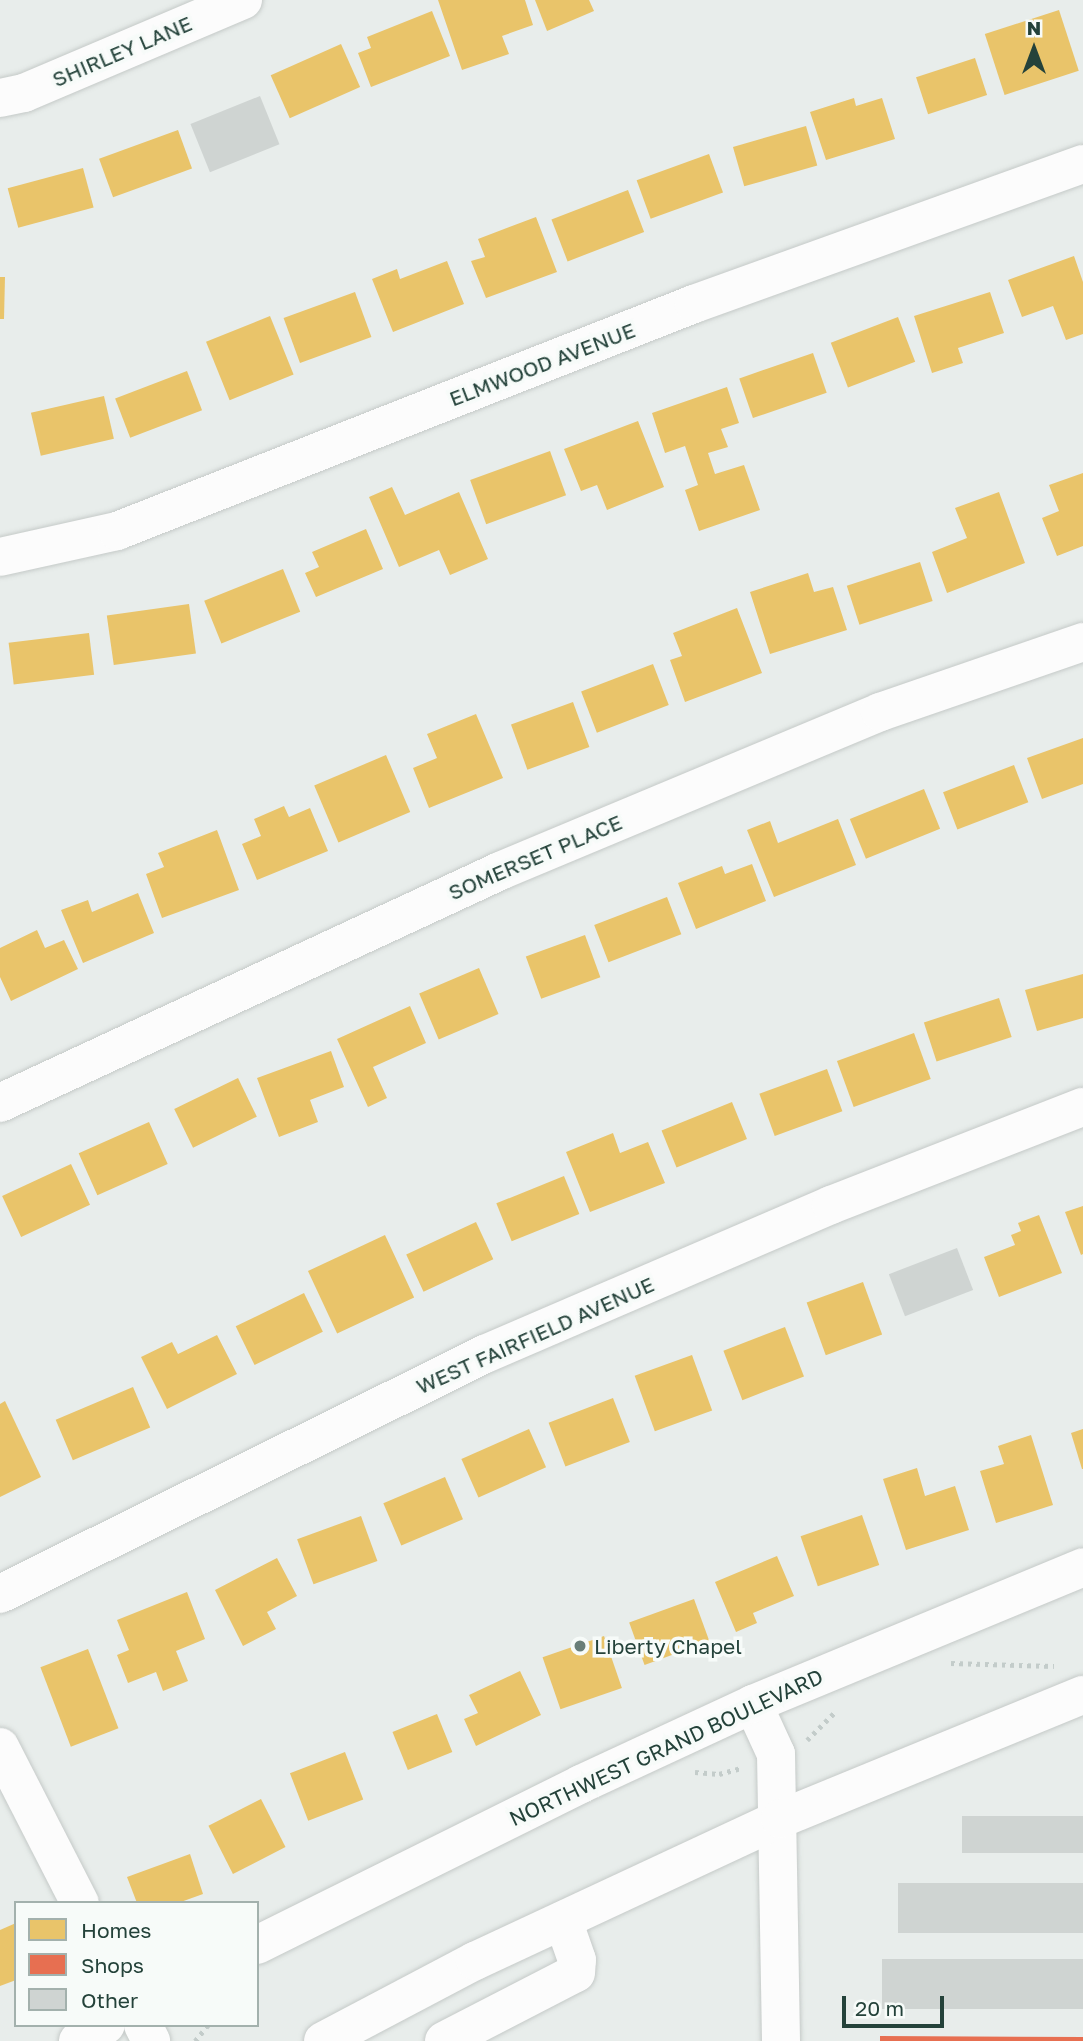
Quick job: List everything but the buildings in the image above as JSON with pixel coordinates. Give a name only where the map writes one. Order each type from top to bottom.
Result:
[{"type":"street","name":"SHIRLEY LANE","points":[[0,98],[24,93],[243,0]]},
{"type":"street","name":"ELMWOOD AVENUE","points":[[0,557],[117,531],[694,304],[1083,164]]},
{"type":"street","name":"SOMERSET PLACE","points":[[0,1103],[500,871],[880,712],[1083,642]]},
{"type":"street","name":"WEST FAIRFIELD AVENUE","points":[[0,1594],[485,1354],[831,1205],[1083,1107]]},
{"type":"street","name":"NORTHWEST GRAND BOULEVARD","points":[[259,1944],[568,1790],[754,1704],[1083,1567]]},
{"type":"street","points":[[323,2041],[366,2031],[563,1920],[780,1819],[1083,1695]]},
{"type":"street","points":[[754,1704],[776,1754],[780,1819],[781,2041]]},
{"type":"street","points":[[0,1747],[79,1901]]},
{"type":"street","points":[[443,2041],[576,1973],[577,1960],[563,1920]]},
{"type":"street","points":[[78,2041],[102,2027]]},
{"type":"path","points":[[940,1662],[1057,1666]]},
{"type":"path","points":[[195,2041],[206,2027]]},
{"type":"place","name":"Liberty Chapel","points":[[580,1646]]}]
